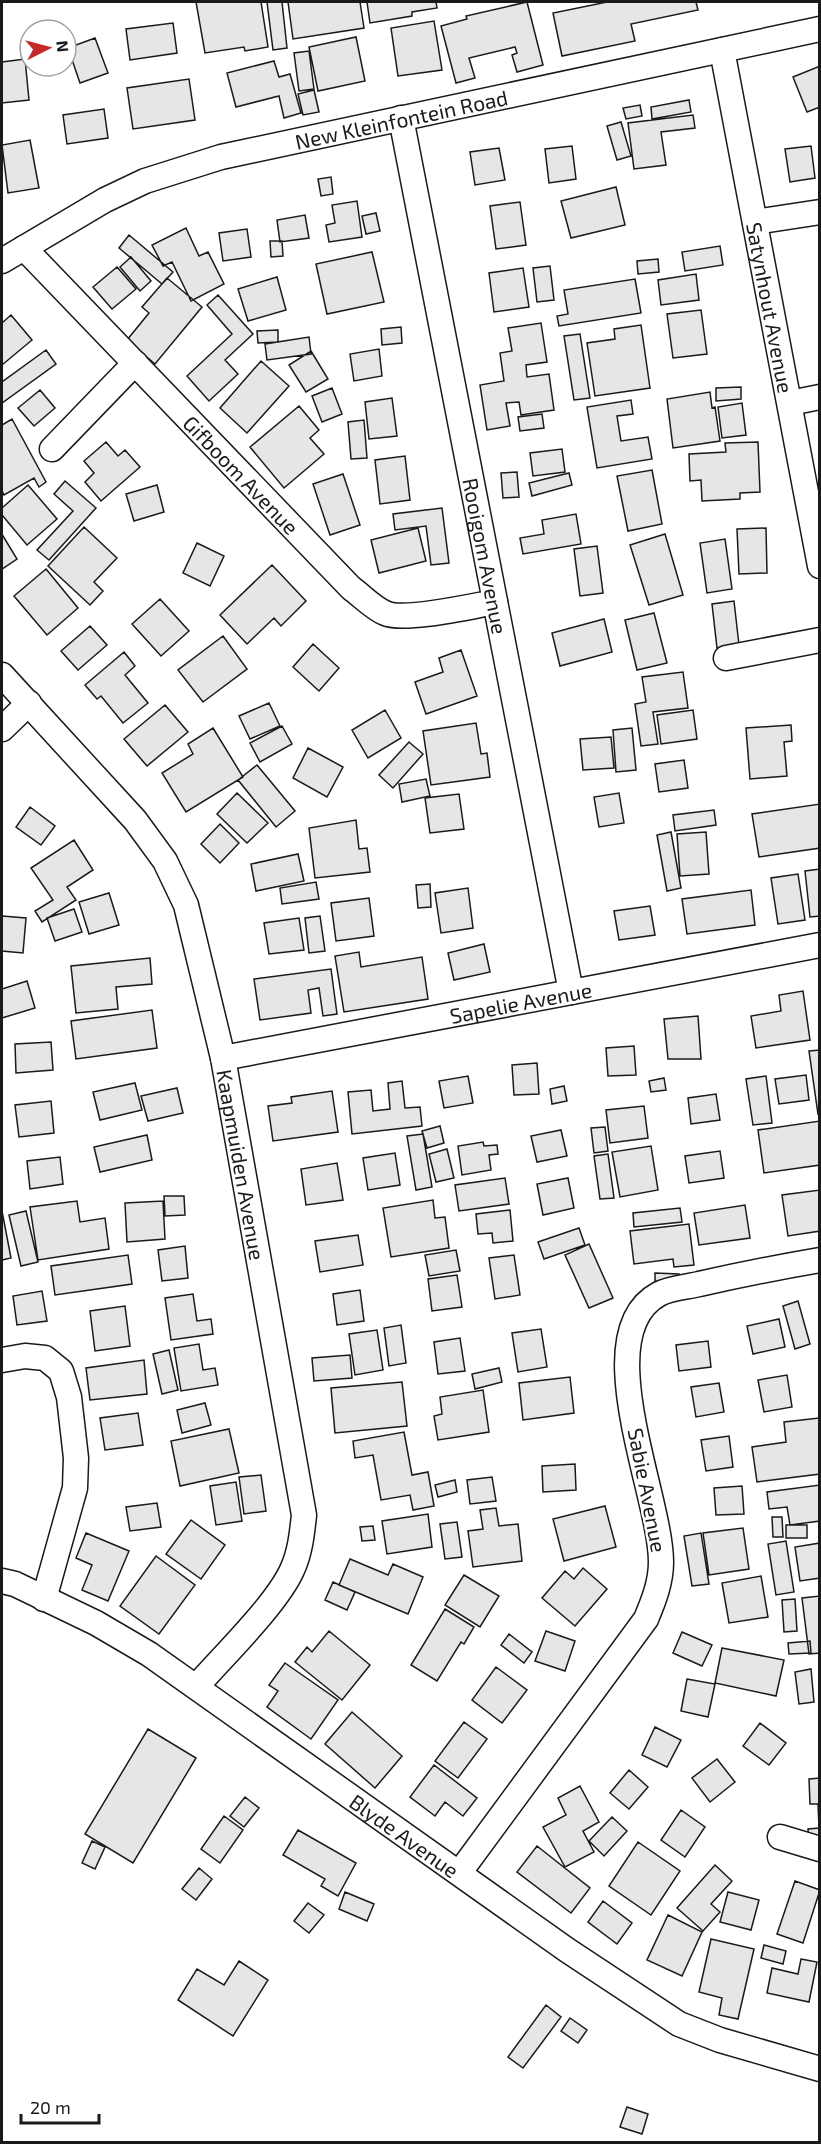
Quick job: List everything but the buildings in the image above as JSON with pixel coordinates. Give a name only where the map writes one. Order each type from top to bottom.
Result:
[{"type":"street","name":"New Kleinfontein Road","points":[[2,261],[105,200],[183,168],[221,157],[819,29]]},
{"type":"street","name":"Satynhout Avenue","points":[[722,50],[819,566]]},
{"type":"street","name":"Rooigom Avenue","points":[[401,118],[571,992]]},
{"type":"street","points":[[756,222],[819,212]]},
{"type":"street","name":"Gifboom Avenue","points":[[24,248],[351,588],[386,614],[405,616],[495,602]]},
{"type":"street","points":[[52,449],[135,363]]},
{"type":"street","points":[[790,403],[819,397]]},
{"type":"street","points":[[726,658],[819,640]]},
{"type":"street","name":"Kaapmuiden Avenue","points":[[2,675],[135,820],[165,861],[186,905],[223,1058],[304,1515],[301,1544],[292,1570],[281,1590],[197,1686]]},
{"type":"street","points":[[2,729],[29,703]]},
{"type":"street","name":"Sapelie Avenue","points":[[223,1058],[819,945]]},
{"type":"street","name":"Sabie Avenue","points":[[460,1872],[646,1618],[657,1593],[662,1562],[627,1379],[626,1352],[630,1330],[638,1311],[659,1293],[819,1260]]},
{"type":"street","points":[[2,1360],[25,1356],[45,1358],[61,1371],[69,1397],[76,1458],[75,1488],[44,1599]]},
{"type":"street","name":"Blyde Avenue","points":[[2,1581],[44,1599],[122,1639],[197,1686],[576,1956],[679,2024],[720,2040],[819,2069]]},
{"type":"street","points":[[780,1838],[819,1849]]}]
